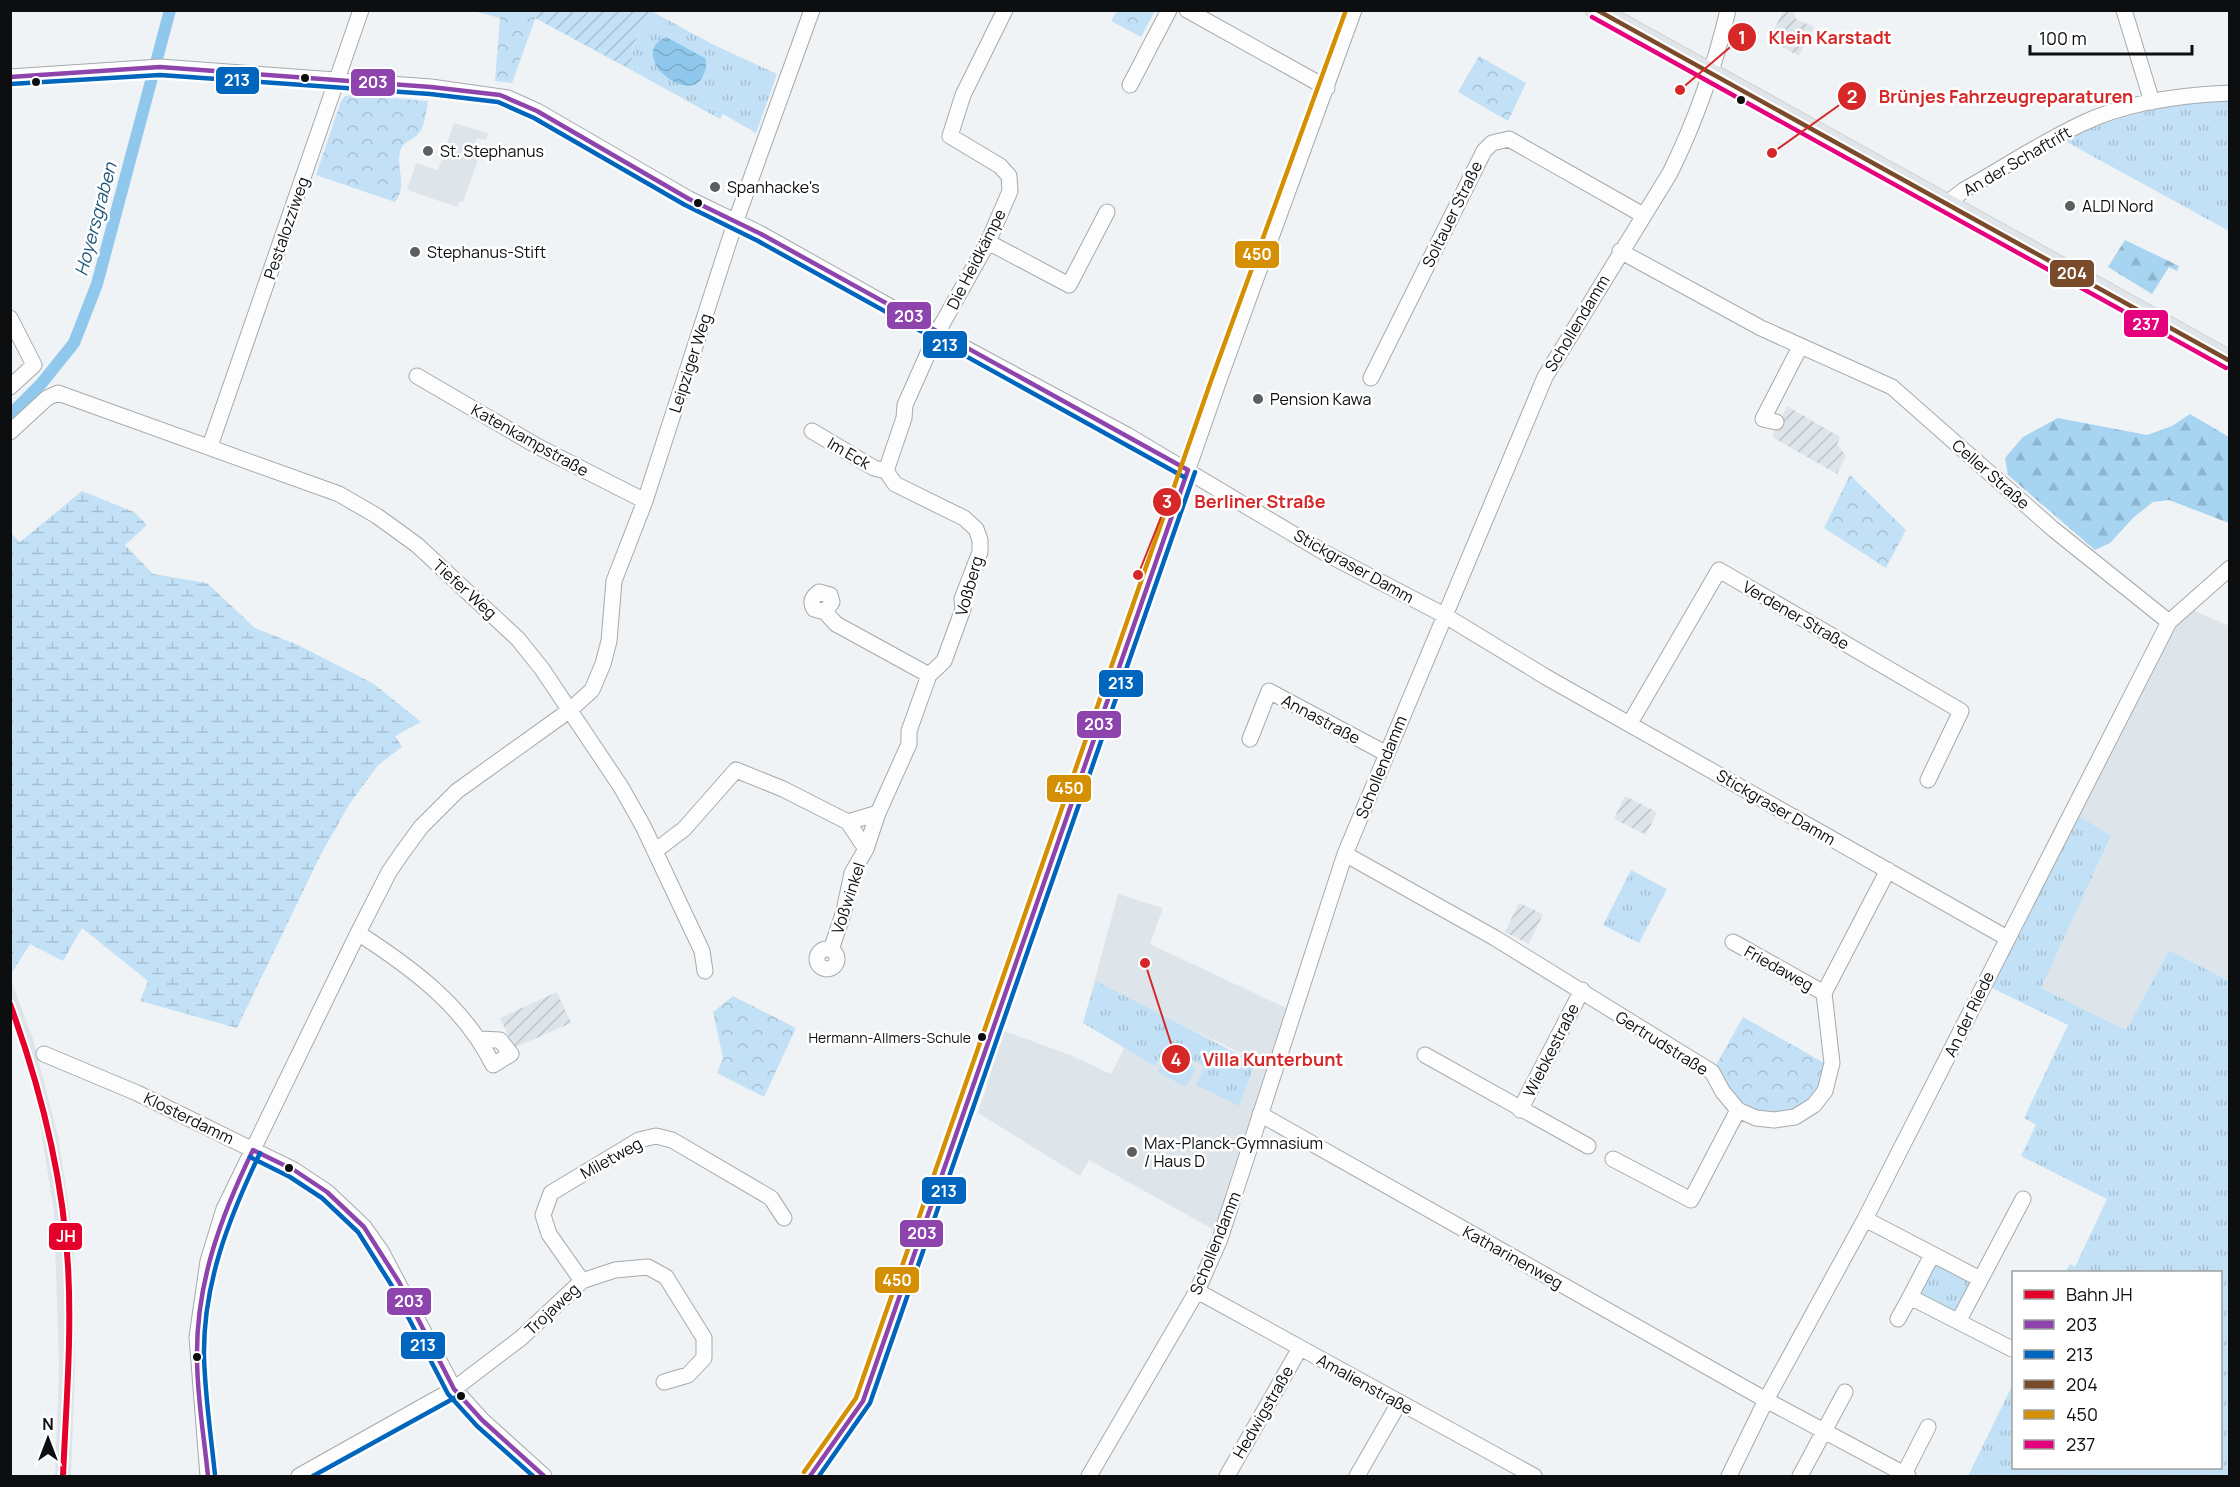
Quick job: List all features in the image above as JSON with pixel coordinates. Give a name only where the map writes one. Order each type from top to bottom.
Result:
[{"type":"main road","points":[[1596,10],[2229,361]]},
{"type":"street","name":"Pestalozziweg","points":[[210,446],[361,10]]},
{"type":"street","name":"Leipziger Weg","points":[[208,1476],[197,1337],[215,1233],[224,1209],[389,872],[421,827],[457,790],[570,710],[592,690],[603,664],[609,641],[614,581],[645,501],[735,223],[812,10]]},
{"type":"street","name":"Die Heidkämpe","points":[[937,333],[988,242],[1010,191],[1009,176],[1000,166],[950,136],[963,95],[1005,10]]},
{"type":"street","points":[[1130,85],[1169,10]]},
{"type":"street","points":[[1187,10],[1327,88]]},
{"type":"street","points":[[810,1476],[863,1401],[1188,470],[1354,10]]},
{"type":"street","name":"Schollendamm","points":[[1089,1476],[1197,1292],[1228,1216],[1346,854],[1444,615],[1545,377],[1686,140],[1710,73],[1728,10]]},
{"type":"street","points":[[2124,10],[2152,102]]},
{"type":"street","name":"Stickgraser Damm","points":[[10,77],[155,67],[430,87],[508,98],[537,111],[689,199],[761,234],[1188,470],[1325,553],[1444,615],[2007,938]]},
{"type":"street","name":"An der Schaftrift","points":[[1946,204],[1964,190],[2082,123],[2152,102],[2201,94],[2229,93]]},
{"type":"street","name":"Soltauer Straße","points":[[1371,378],[1484,151],[1492,143],[1509,139],[1643,214]]},
{"type":"street","points":[[988,242],[1069,285],[1107,212]]},
{"type":"street","name":"Celler Straße","points":[[1620,251],[1800,347],[1892,387],[2053,529],[2169,622]]},
{"type":"street","points":[[10,318],[34,365],[10,387]]},
{"type":"street","points":[[886,471],[904,418],[905,405],[937,333]]},
{"type":"street","points":[[1776,422],[1763,419],[1800,347]]},
{"type":"street","name":"Katenkampstraße","points":[[417,376],[537,446],[645,501]]},
{"type":"street","name":"Tiefer Weg","points":[[10,432],[47,398],[58,393],[339,494],[377,516],[409,539],[518,639],[570,710],[621,788],[655,851],[702,951],[705,971]]},
{"type":"street","name":"Im Eck","points":[[812,431],[873,468],[886,471]]},
{"type":"street","name":"Voßberg","points":[[878,813],[909,744],[909,731],[929,675],[944,661],[963,609],[962,599],[980,552],[980,540],[976,529],[964,518],[895,484],[886,471]]},
{"type":"street","name":"An der Riede","points":[[1729,1476],[1766,1400],[1864,1219],[2169,622],[2229,568]]},
{"type":"street","name":"Verdener Straße","points":[[1630,723],[1719,570],[1961,711],[1928,780]]},
{"type":"street","points":[[825,612],[836,624],[929,675]]},
{"type":"street","name":"Annastraße","points":[[1250,739],[1269,691],[1387,754]]},
{"type":"street","points":[[655,851],[684,828],[736,770],[783,789],[848,822],[866,849]]},
{"type":"street","points":[[848,822],[878,813]]},
{"type":"street","name":"Voßwinkel","points":[[831,950],[844,911],[852,873],[866,849],[878,813]]},
{"type":"street","name":"Gertrudstraße","points":[[1346,854],[1581,990],[1712,1072],[1723,1092],[1738,1110]]},
{"type":"street","points":[[1613,1159],[1691,1200],[1738,1110],[1756,1118],[1774,1120],[1795,1117],[1814,1105],[1825,1091],[1832,1063],[1824,993],[1888,870]]},
{"type":"street","points":[[358,933],[428,982],[480,1039]]},
{"type":"street","name":"Friedaweg","points":[[1733,942],[1824,993]]},
{"type":"street","name":"Wiebkestraße","points":[[1520,1110],[1581,990]]},
{"type":"street","name":"Klosterdamm","points":[[44,1054],[114,1082],[294,1170],[327,1191],[364,1227],[399,1282],[454,1389],[482,1420],[544,1476]]},
{"type":"street","name":"Wiebkestraße","points":[[1425,1055],[1588,1146]]},
{"type":"street","name":"Katharinenweg","points":[[1260,1114],[1766,1400],[1905,1475]]},
{"type":"street","name":"Miletweg","points":[[582,1281],[549,1234],[543,1215],[551,1193],[639,1140],[656,1136],[672,1140],[771,1198],[784,1218]]},
{"type":"street","points":[[1959,1320],[2023,1198]]},
{"type":"street","points":[[1864,1219],[1980,1279]]},
{"type":"street","points":[[1898,1319],[1932,1255]]},
{"type":"street","name":"Trojaweg","points":[[299,1476],[454,1389],[521,1338],[582,1281],[615,1270],[648,1267],[666,1277],[704,1338],[704,1358],[688,1375],[664,1382]]},
{"type":"street","name":"Amalienstraße","points":[[1197,1292],[1534,1476]]},
{"type":"street","points":[[1910,1297],[2012,1349]]},
{"type":"street","name":"Hedwigstraße","points":[[1227,1476],[1300,1348]]},
{"type":"street","points":[[1800,1476],[1845,1392]]},
{"type":"street","points":[[1357,1476],[1399,1403]]},
{"type":"street","points":[[1905,1475],[1928,1427]]},
{"type":"shaded area","points":[[1783,11],[1793,11],[1796,19],[1814,27],[1799,56],[1769,40]]},
{"type":"shaded area","points":[[454,123],[488,133],[486,140],[477,138],[474,148],[481,151],[463,202],[460,201],[457,207],[407,190],[416,163],[438,170]]},
{"type":"shaded area","points":[[1787,406],[1840,437],[1837,444],[1846,456],[1837,474],[1772,437]]},
{"type":"shaded area","points":[[2193,610],[2229,626],[2229,981],[2169,950],[2126,1030],[2040,988],[2111,837],[2076,814],[2173,628]]},
{"type":"shaded area","points":[[1625,796],[1657,812],[1646,835],[1614,819]]},
{"type":"shaded area","points":[[1118,894],[1163,908],[1150,944],[1286,1008],[1267,1066],[1183,1025],[1266,1069],[1214,1230],[1089,1160],[1080,1176],[978,1113],[1004,1031],[1070,1055],[1111,1074],[1125,1046],[1083,1023]]},
{"type":"shaded area","points":[[1519,903],[1543,914],[1529,944],[1505,932]]},
{"type":"shaded area","points":[[10,977],[33,1039],[58,1136],[73,1234],[75,1368],[71,1476],[55,1476],[59,1368],[54,1212],[35,1093],[11,1019]]},
{"type":"shaded area","points":[[557,992],[571,1023],[514,1048],[500,1018]]},
{"type":"green space","points":[[538,10],[651,11],[639,32],[634,47],[633,71],[535,18]]},
{"type":"green space","points":[[473,11],[538,11],[512,83],[495,81],[500,18]]},
{"type":"green space","points":[[651,11],[714,45],[777,74],[756,133],[723,114],[720,119],[633,71],[634,47],[639,32]]},
{"type":"green space","points":[[1117,11],[1155,11],[1141,37],[1111,21]]},
{"type":"green space","points":[[1479,56],[1526,83],[1508,121],[1458,92]]},
{"type":"green space","points":[[345,96],[428,101],[425,120],[419,133],[401,149],[399,159],[401,190],[395,202],[316,175],[341,101]]},
{"type":"green space","points":[[2229,98],[2229,231],[2063,140],[2124,117],[2185,104]]},
{"type":"green space","points":[[2125,240],[2179,266],[2177,271],[2169,267],[2152,294],[2108,267]]},
{"type":"green space","points":[[2190,414],[2229,437],[2229,523],[2169,500],[2153,502],[2134,517],[2110,543],[2095,550],[2008,475],[2005,458],[2023,437],[2058,418],[2147,435],[2172,426]]},
{"type":"green space","points":[[1850,475],[1906,530],[1886,568],[1824,528]]},
{"type":"green space","points":[[82,491],[134,512],[147,525],[125,545],[153,574],[207,583],[255,628],[298,645],[374,684],[421,722],[395,736],[402,747],[378,765],[349,805],[321,854],[237,1028],[140,1001],[148,981],[82,928],[63,961],[30,944],[11,974],[11,533],[20,542]]},
{"type":"green space","points":[[2076,814],[2111,836],[2041,988],[2126,1030],[2169,950],[2229,981],[2229,1476],[1968,1476],[2012,1386],[2012,1469],[2222,1469],[2222,1271],[2066,1271],[2070,1264],[2075,1267],[2107,1199],[2021,1156],[2036,1125],[2024,1118],[2068,1025],[1988,986]]},
{"type":"green space","points":[[1631,870],[1667,889],[1639,943],[1603,925]]},
{"type":"green space","points":[[1096,981],[1255,1063],[1239,1106],[1196,1085],[1205,1066],[1165,1047],[1155,1066],[1083,1023]]},
{"type":"green space","points":[[733,996],[796,1028],[764,1097],[717,1073],[723,1058],[713,1012]]},
{"type":"green space","points":[[1743,1017],[1826,1064],[1818,1091],[1804,1106],[1783,1114],[1760,1113],[1740,1104],[1729,1093],[1715,1067]]},
{"type":"green space","points":[[1168,1053],[1196,1069],[1186,1087],[1157,1072]]},
{"type":"green space","points":[[1941,1264],[1946,1266],[1945,1270],[1962,1278],[1969,1278],[1970,1285],[1959,1308],[1953,1310],[1929,1298],[1922,1298],[1920,1291],[1932,1266]]},
{"type":"water","points":[[666,37],[705,58],[705,72],[696,84],[686,86],[675,82],[664,75],[656,65],[653,55],[656,45]]},
{"type":"waterway","name":"Hoyersgraben","points":[[10,415],[41,384],[74,343],[97,284],[170,10]]},
{"type":"rail line","name":"JH","points":[[10,1004],[49,1133],[65,1232],[69,1318],[63,1476]]},
{"type":"transit line","name":"450","points":[[804,1472],[856,1398],[1212,378],[1346,10]]},
{"type":"transit line","name":"204","points":[[1597,10],[2230,361]]},
{"type":"transit line","name":"237","points":[[1592,17],[2226,368]]},
{"type":"transit line","name":"203","points":[[10,77],[160,67],[431,87],[500,95],[537,111],[689,199],[761,234],[1188,470]]},
{"type":"transit line","name":"213","points":[[10,84],[160,75],[430,94],[498,102],[534,118],[685,205],[758,241],[1184,477]]},
{"type":"transit line","name":"203","points":[[810,1476],[863,1401],[1188,470]]},
{"type":"transit line","name":"213","points":[[819,1476],[870,1403],[1195,472]]},
{"type":"transit line","name":"203","points":[[253,1150],[294,1170],[327,1192],[364,1227],[399,1282],[454,1389],[482,1420],[544,1476]]},
{"type":"transit line","name":"203","points":[[208,1476],[197,1372],[201,1303],[206,1276],[221,1225],[253,1150]]},
{"type":"transit line","name":"213","points":[[215,1475],[204,1356],[208,1303],[228,1227],[260,1153]]},
{"type":"transit line","name":"213","points":[[250,1157],[290,1177],[322,1198],[358,1232],[392,1286],[448,1394],[477,1426],[533,1476]]},
{"type":"transit line","name":"213","points":[[313,1476],[458,1396]]},
{"type":"place","name":"Klein Karstadt","points":[[1680,90]]},
{"type":"place","name":"St. Stephanus","points":[[428,151]]},
{"type":"place","name":"Brünjes Fahrzeugreparaturen","points":[[1772,153]]},
{"type":"place","name":"Spanhacke's","points":[[715,187]]},
{"type":"place","name":"ALDI Nord","points":[[2070,206]]},
{"type":"place","name":"Stephanus-Stift","points":[[415,252]]},
{"type":"place","name":"Pension Kawa","points":[[1258,399]]},
{"type":"place","name":"Berliner Straße","points":[[1138,575]]},
{"type":"place","name":"Villa Kunterbunt","points":[[1145,963]]},
{"type":"place","name":"Hermann-Allmers-Schule","points":[[982,1037]]},
{"type":"place","name":"Max-Planck-Gymnasium / Haus D","points":[[1132,1152]]}]
